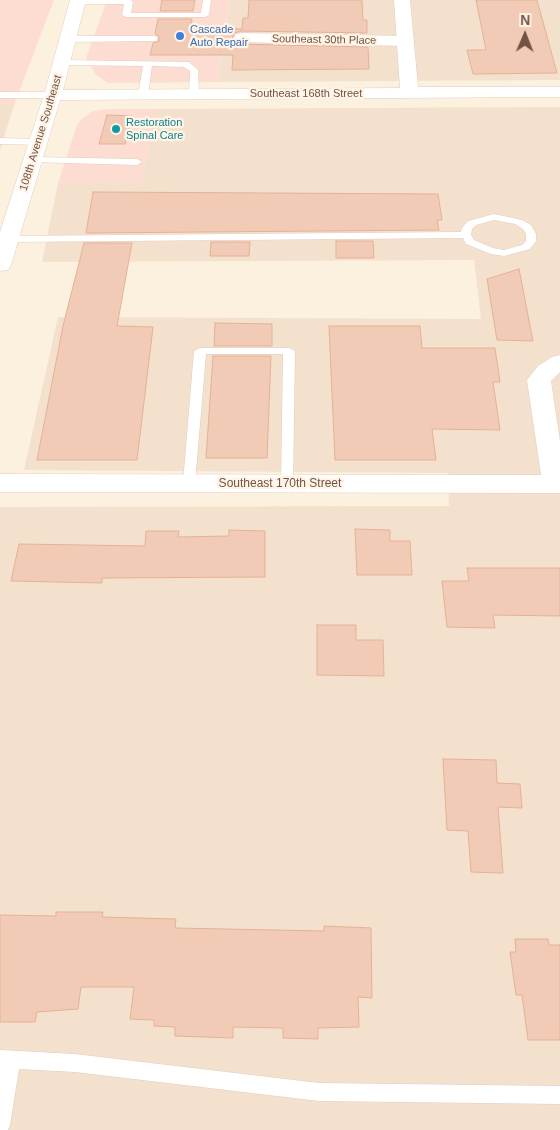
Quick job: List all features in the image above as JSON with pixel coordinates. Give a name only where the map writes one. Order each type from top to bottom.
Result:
[{"type":"street","points":[[402,0],[409,93]]},
{"type":"street","name":"108th Avenue Southeast","points":[[0,265],[53,96],[78,1]]},
{"type":"street","name":"Southeast 30th Place","points":[[242,38],[405,41]]},
{"type":"street","name":"Southeast 168th Street","points":[[53,96],[560,92]]},
{"type":"street","points":[[558,484],[541,404],[539,380],[546,371],[560,362]]},
{"type":"street","name":"Southeast 170th Street","points":[[0,483],[558,484]]},
{"type":"lane","points":[[78,1],[128,2],[126,15],[205,15],[207,0]]},
{"type":"lane","points":[[68,39],[148,63],[186,64],[194,70],[194,94]]},
{"type":"lane","points":[[62,63],[154,39]]},
{"type":"lane","points":[[143,95],[148,63]]},
{"type":"lane","points":[[0,95],[53,96]]},
{"type":"lane","points":[[0,141],[36,151],[137,162]]},
{"type":"lane","points":[[494,217],[518,222],[527,227],[532,234],[531,241],[526,247],[516,251],[504,252],[479,248],[470,242],[466,235],[467,228],[472,223],[494,217]]},
{"type":"lane","points":[[8,239],[466,235]]},
{"type":"lane","points":[[189,483],[200,351],[288,351],[287,484]]},
{"type":"lane","points":[[0,1125],[5,1059],[75,1063],[319,1092],[560,1095]]},
{"type":"shaded area","points":[[0,0],[54,0],[14,105],[0,105]]},
{"type":"shaded area","points":[[107,0],[230,0],[217,82],[108,83],[96,75],[86,58]]},
{"type":"shaded area","points":[[230,0],[560,0],[560,80],[217,82]]},
{"type":"shaded area","points":[[0,105],[14,105],[0,150]]},
{"type":"shaded area","points":[[560,107],[560,1130],[0,1130],[0,507],[449,506],[448,473],[24,470],[58,317],[481,319],[474,260],[42,262],[58,183],[141,183],[156,109]]},
{"type":"shaded area","points":[[108,109],[156,109],[141,183],[58,183],[77,125],[93,111]]},
{"type":"building","points":[[162,0],[195,0],[193,11],[160,11]]},
{"type":"building","points":[[249,0],[362,0],[363,20],[367,20],[367,33],[242,31],[234,33],[232,39],[236,44],[368,47],[369,69],[232,70],[233,55],[150,55],[153,43],[159,41],[159,36],[155,34],[158,19],[192,19],[191,28],[242,29],[243,18],[248,18]]},
{"type":"building","points":[[476,0],[537,0],[557,73],[473,74],[467,50],[486,50]]},
{"type":"building","name":"Restoration Spinal Care","points":[[107,115],[132,116],[125,144],[99,144]]},
{"type":"building","points":[[93,192],[438,194],[442,220],[437,220],[439,230],[86,233]]},
{"type":"building","points":[[336,241],[373,241],[374,258],[336,258]]},
{"type":"building","points":[[211,242],[250,242],[249,256],[210,256]]},
{"type":"building","points":[[84,243],[132,243],[117,326],[153,327],[137,460],[37,460],[63,326]]},
{"type":"building","points":[[519,269],[533,341],[497,340],[487,279]]},
{"type":"building","points":[[215,323],[272,324],[272,346],[214,346]]},
{"type":"building","points":[[329,326],[420,326],[422,348],[495,348],[500,382],[493,382],[500,430],[432,429],[436,460],[335,460]]},
{"type":"building","points":[[213,356],[271,356],[267,458],[206,458]]},
{"type":"building","points":[[355,529],[390,530],[390,541],[410,541],[412,575],[357,575]]},
{"type":"building","points":[[229,530],[265,531],[265,577],[102,578],[102,583],[11,581],[19,544],[145,546],[146,531],[179,531],[178,537],[229,536]]},
{"type":"building","points":[[467,568],[560,568],[560,616],[493,615],[495,628],[447,627],[442,581],[469,581]]},
{"type":"building","points":[[317,625],[356,625],[356,640],[383,640],[384,676],[317,675]]},
{"type":"building","points":[[443,759],[496,760],[497,783],[520,784],[522,808],[498,807],[503,873],[471,872],[468,831],[447,830]]},
{"type":"building","points":[[56,912],[103,912],[102,917],[176,919],[175,928],[324,931],[324,926],[371,928],[372,998],[358,997],[359,1027],[318,1028],[318,1039],[283,1038],[283,1028],[233,1027],[233,1038],[175,1036],[175,1027],[154,1026],[154,1020],[130,1019],[134,987],[81,987],[78,1009],[37,1012],[35,1022],[0,1022],[0,915],[56,916]]},
{"type":"building","points":[[515,939],[548,939],[549,945],[560,945],[560,1040],[528,1040],[522,995],[516,995],[510,952],[516,952]]},
{"type":"place","name":"Cascade Auto Repair","points":[[180,36]]},
{"type":"place","name":"Restoration Spinal Care","points":[[116,129]]}]
